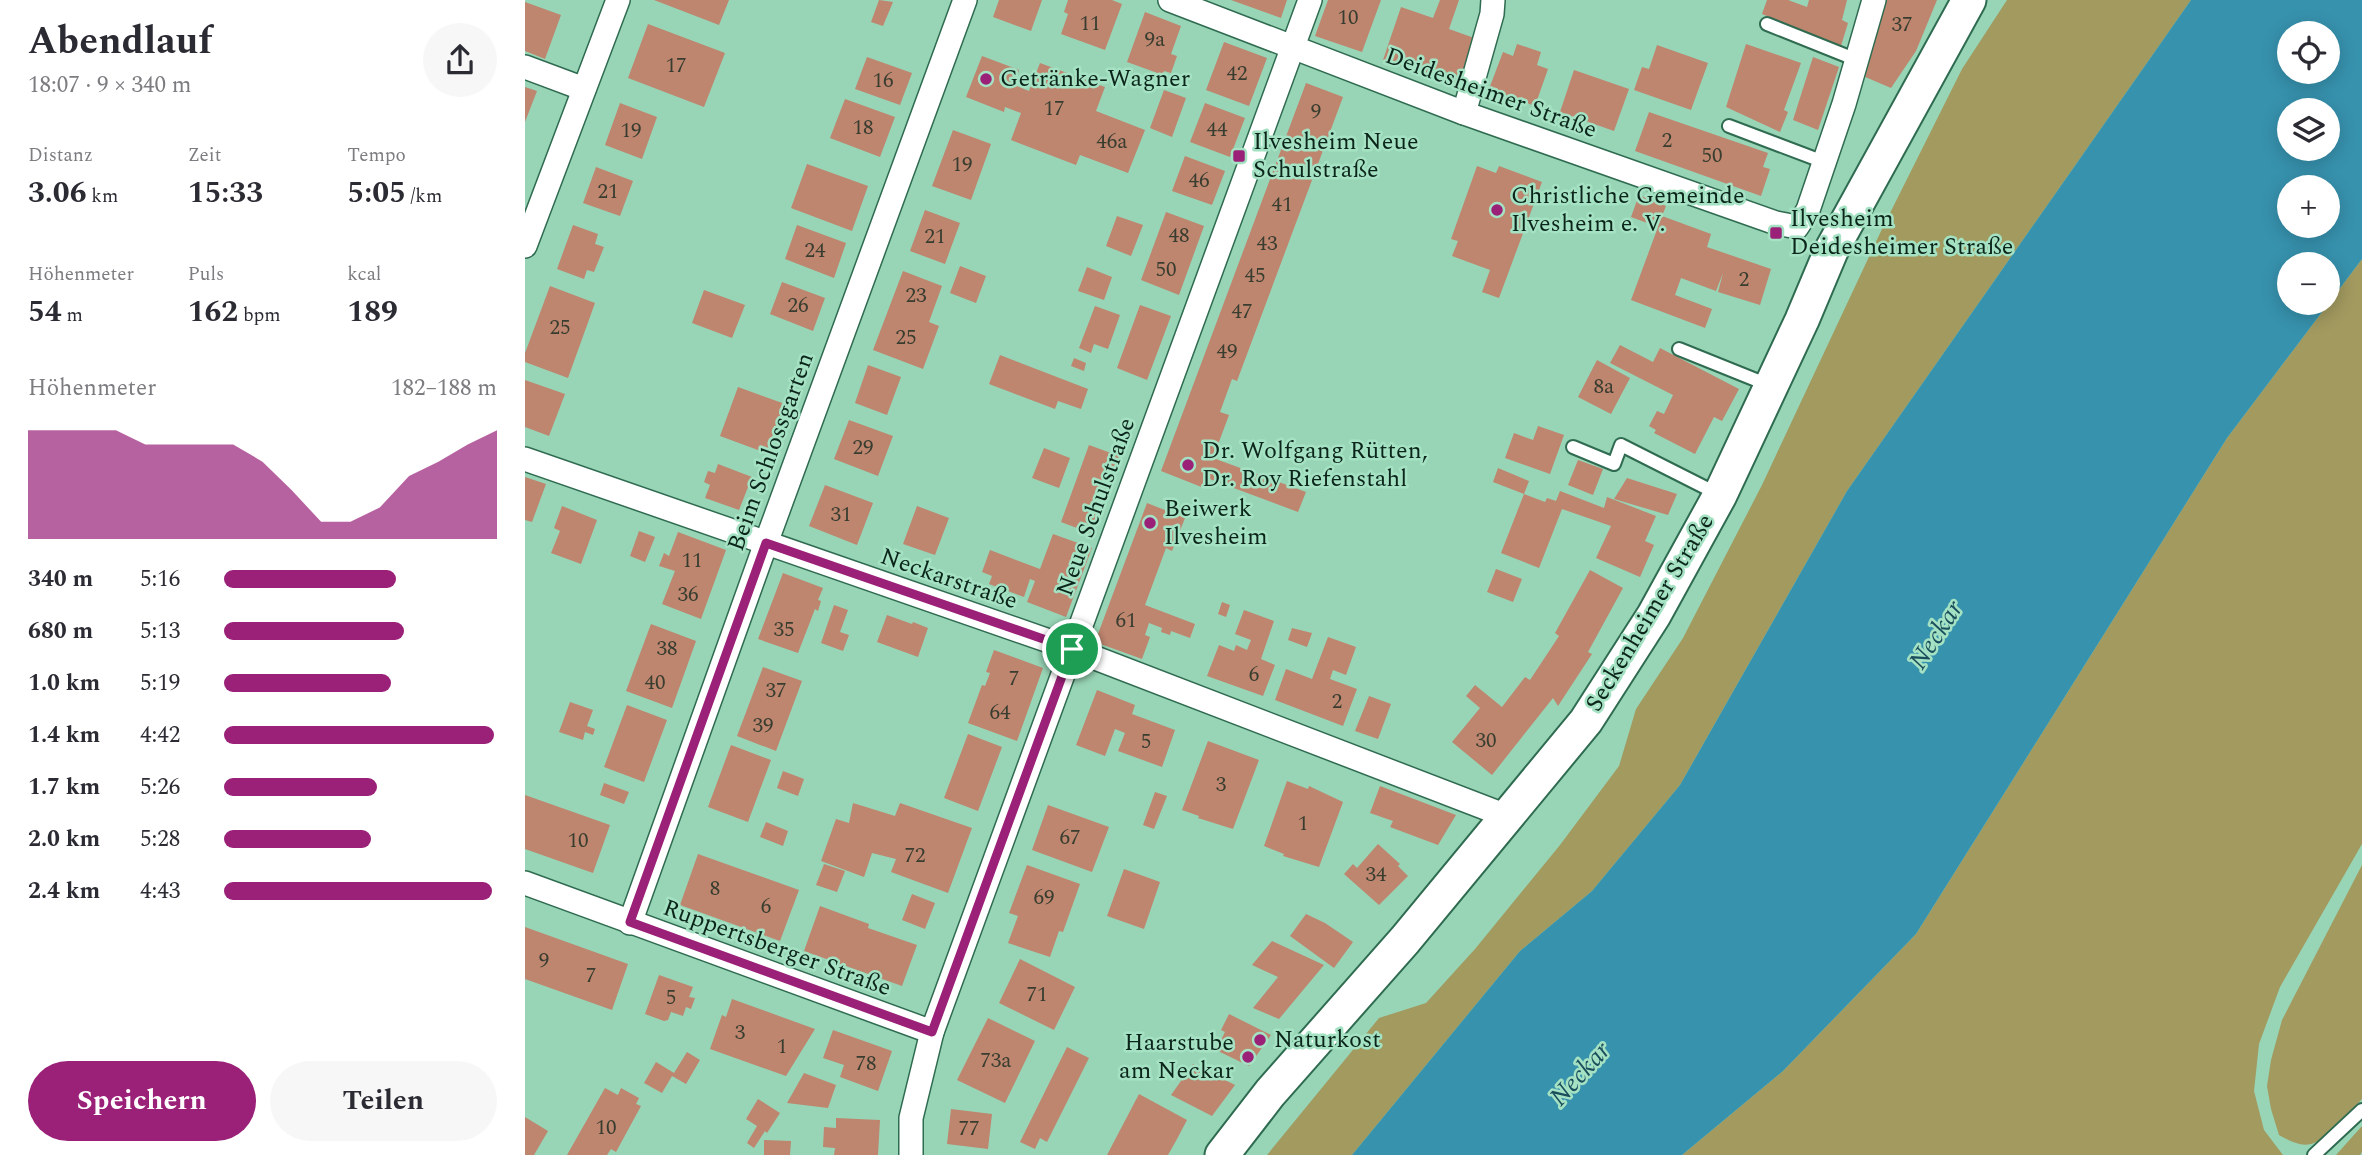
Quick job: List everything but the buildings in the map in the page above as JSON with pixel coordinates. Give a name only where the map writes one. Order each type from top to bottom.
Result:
[{"type":"main road","name":"Seckenheimer Straße","points":[[1222,1155],[1270,1093],[1405,940],[1586,721],[1654,615],[1720,495],[1831,251],[1969,0]]},
{"type":"street","points":[[525,246],[618,0]]},
{"type":"street","name":"Beim Schlossgarten","points":[[630,922],[965,0]]},
{"type":"street","name":"Deidesheimer Straße","points":[[1170,0],[1464,113],[1776,223],[1797,227],[1808,209],[1824,162]]},
{"type":"street","name":"Neue Schulstraße","points":[[911,1155],[911,1118],[932,1032],[1310,0]]},
{"type":"street","points":[[1464,113],[1492,14],[1493,0]]},
{"type":"street","points":[[1824,162],[1842,124],[1874,0]]},
{"type":"street","points":[[525,67],[584,89]]},
{"type":"street","name":"Neckarstraße","points":[[525,459],[1072,649],[1509,817]]},
{"type":"street","name":"Ruppertsberger Straße","points":[[525,883],[932,1032]]},
{"type":"lane","points":[[1767,24],[1857,60]]},
{"type":"lane","points":[[1729,126],[1824,162]]},
{"type":"lane","points":[[1679,349],[1771,386]]},
{"type":"lane","points":[[1573,447],[1614,464],[1621,445],[1720,495]]},
{"type":"lane","points":[[2314,1155],[2362,1110]]},
{"type":"shaded area","points":[[2007,0],[2191,0],[1847,491],[1680,785],[1592,891],[1520,951],[1352,1155],[1267,1155],[1379,1018],[1426,1003],[1475,949],[1560,845],[1619,766],[1636,709],[1683,638],[1762,485],[1882,229],[1962,69]]},
{"type":"shaded area","points":[[2362,259],[2362,844],[2280,987],[2259,1044],[2254,1091],[2264,1130],[2283,1155],[1682,1155],[1783,1071],[1916,934],[2227,438],[2320,315],[2340,315],[2340,288]]},
{"type":"shaded area","points":[[2362,865],[2362,1099],[2324,1137],[2311,1144],[2298,1144],[2279,1135],[2267,1086],[2271,1060],[2282,1020]]},
{"type":"shaded area","points":[[2362,1126],[2360,1155],[2336,1155]]},
{"type":"water","name":"Neckar","points":[[2191,0],[2362,0],[2362,259],[2340,288],[2340,252],[2277,252],[2277,315],[2320,315],[2227,438],[1916,934],[1783,1071],[1682,1155],[1352,1155],[1520,951],[1592,891],[1680,785],[1847,491]]},
{"type":"place","name":"Getränke-Wagner","points":[[986,79]]},
{"type":"place","name":"Ilvesheim Neue Schulstraße","points":[[1239,156]]},
{"type":"place","name":"Christliche Gemeinde Ilvesheim e. V.","points":[[1497,210]]},
{"type":"place","name":"Ilvesheim Deidesheimer Straße","points":[[1776,233]]},
{"type":"place","name":"Dr. Wolfgang Rütten, Dr. Roy Riefenstahl","points":[[1188,465]]},
{"type":"place","name":"Beiwerk Ilvesheim","points":[[1150,523]]},
{"type":"place","name":"Naturkost","points":[[1260,1040]]},
{"type":"place","name":"Haarstube am Neckar","points":[[1248,1057]]},
{"type":"route","points":[[766,543],[1072,649],[932,1032],[630,922],[766,543]]}]
